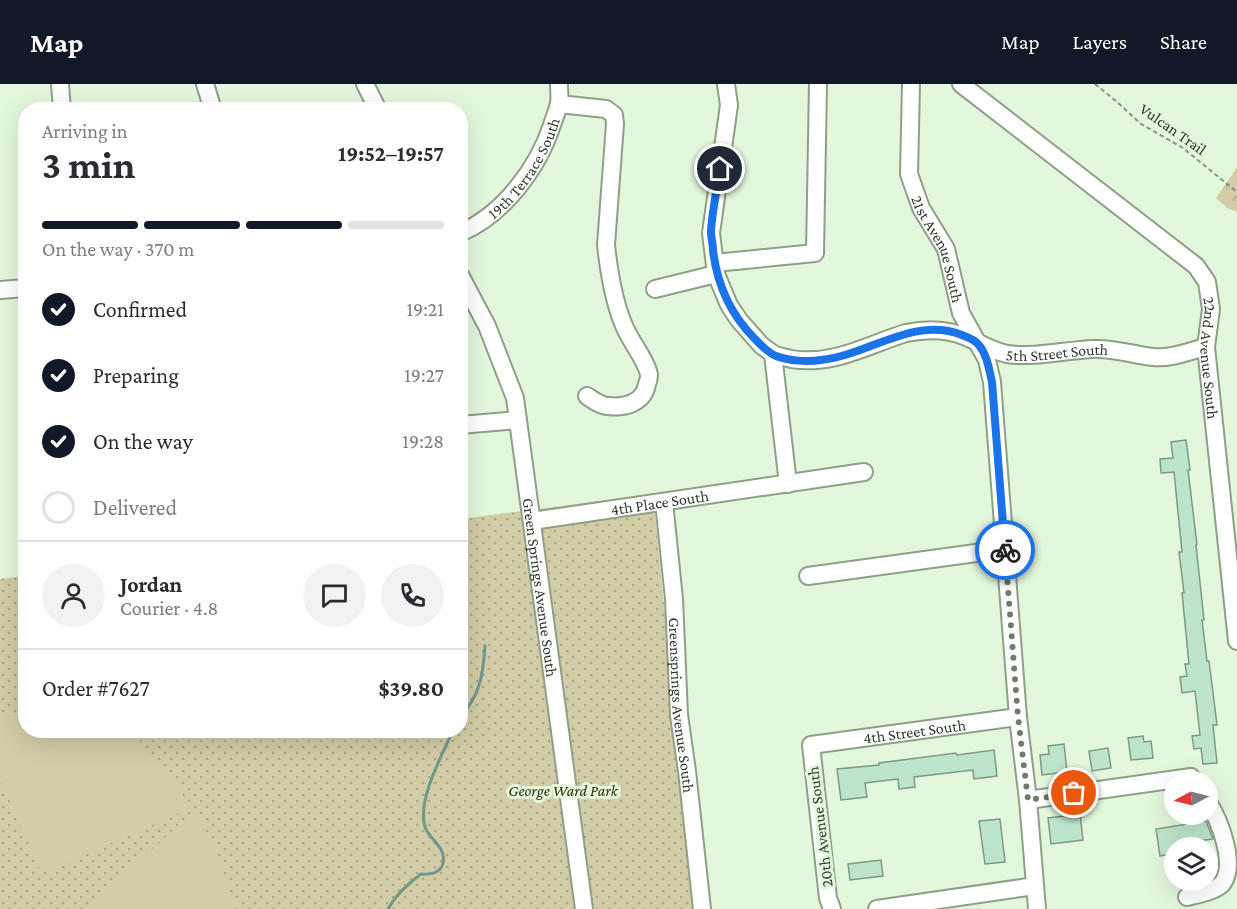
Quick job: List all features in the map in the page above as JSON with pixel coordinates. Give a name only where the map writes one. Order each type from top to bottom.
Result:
[{"type":"street","points":[[60,84],[61,102]]},
{"type":"street","points":[[205,84],[211,102]]},
{"type":"street","points":[[365,84],[374,102]]},
{"type":"street","name":"19th Terrace South","points":[[468,230],[495,211],[526,179],[547,140],[559,104],[560,84]]},
{"type":"street","points":[[726,84],[729,105],[711,233],[715,268],[729,305],[739,320],[761,345],[773,354],[788,484]]},
{"type":"street","points":[[654,289],[715,268],[815,253],[818,84]]},
{"type":"street","name":"21st Avenue South","points":[[911,84],[909,174],[921,208],[946,249],[961,313],[987,360],[992,382],[1018,717],[1038,909]]},
{"type":"street","name":"22nd Avenue South","points":[[961,84],[1196,266],[1207,282],[1211,309],[1206,347],[1237,641]]},
{"type":"street","points":[[559,104],[606,109],[614,115],[606,245],[608,262],[613,290],[625,329],[649,376],[646,390],[640,400],[622,406],[605,406],[587,396]]},
{"type":"street","points":[[0,290],[18,289]]},
{"type":"street","name":"Green Springs Avenue South","points":[[468,290],[487,326],[515,398],[584,909]]},
{"type":"street","name":"5th Street South","points":[[773,354],[800,360],[820,361],[917,331],[942,330],[1009,354],[1102,349],[1166,357],[1206,347]]},
{"type":"street","points":[[468,424],[518,420]]},
{"type":"street","name":"4th Place South","points":[[532,521],[864,472]]},
{"type":"street","name":"Greensprings Avenue South","points":[[664,502],[674,599],[679,716],[702,909]]},
{"type":"street","points":[[808,576],[1005,549]]},
{"type":"street","name":"4th Street South","points":[[811,745],[1018,717]]},
{"type":"street","name":"20th Avenue South","points":[[811,745],[828,898],[832,909]]},
{"type":"street","points":[[1028,800],[1164,783]]},
{"type":"street","points":[[1186,897],[1219,887],[1233,875],[1232,855],[1218,820]]},
{"type":"street","points":[[877,909],[1035,886]]},
{"type":"path","name":"Vulcan Trail","points":[[1095,84],[1141,124],[1183,148],[1237,192]]},
{"type":"green space","points":[[1237,168],[1237,212],[1227,208],[1216,198]]},
{"type":"green space","name":"George Ward Park","points":[[653,494],[694,909],[0,909],[0,579],[18,577],[18,738],[468,738],[468,518]]},
{"type":"green space","points":[[18,714],[18,738],[130,738],[169,774],[190,808],[49,871],[39,868],[0,778],[0,718]]},
{"type":"green space","points":[[195,810],[217,854],[234,909],[86,909]]},
{"type":"building","points":[[1186,440],[1204,620],[1202,620],[1217,725],[1213,725],[1217,763],[1203,764],[1201,748],[1194,749],[1192,736],[1200,735],[1195,691],[1182,693],[1180,677],[1187,676],[1185,664],[1189,664],[1179,552],[1182,552],[1174,472],[1161,473],[1160,459],[1173,458],[1171,442]]},
{"type":"building","points":[[1143,736],[1144,742],[1151,741],[1153,758],[1131,760],[1128,738]]},
{"type":"building","points":[[1064,744],[1067,772],[1042,775],[1040,755],[1049,754],[1048,746]]},
{"type":"building","points":[[1108,748],[1111,768],[1092,771],[1089,751]]},
{"type":"building","points":[[994,750],[997,776],[974,779],[973,770],[914,777],[915,787],[899,789],[898,779],[865,783],[867,797],[841,800],[837,769]]},
{"type":"building","points":[[1080,814],[1083,840],[1051,844],[1048,818]]},
{"type":"building","points":[[1000,819],[1005,862],[985,864],[979,821]]},
{"type":"building","points":[[1181,825],[1208,825],[1212,837],[1164,837],[1164,855],[1160,856],[1156,829]]},
{"type":"building","points":[[881,860],[883,876],[850,880],[848,864]]},
{"type":"waterway","points":[[468,707],[479,684],[485,646]]},
{"type":"waterway","points":[[388,909],[398,895],[421,874],[435,873],[442,866],[444,858],[440,848],[427,831],[423,816],[427,791],[450,738]]},
{"type":"way so far","points":[[1005,550],[1018,717],[1028,800],[1074,793]]},
{"type":"route","points":[[720,169],[711,233],[716,274],[729,305],[739,320],[761,345],[773,354],[800,360],[820,361],[917,331],[942,330],[977,342],[987,360],[992,382],[1005,550]]}]
